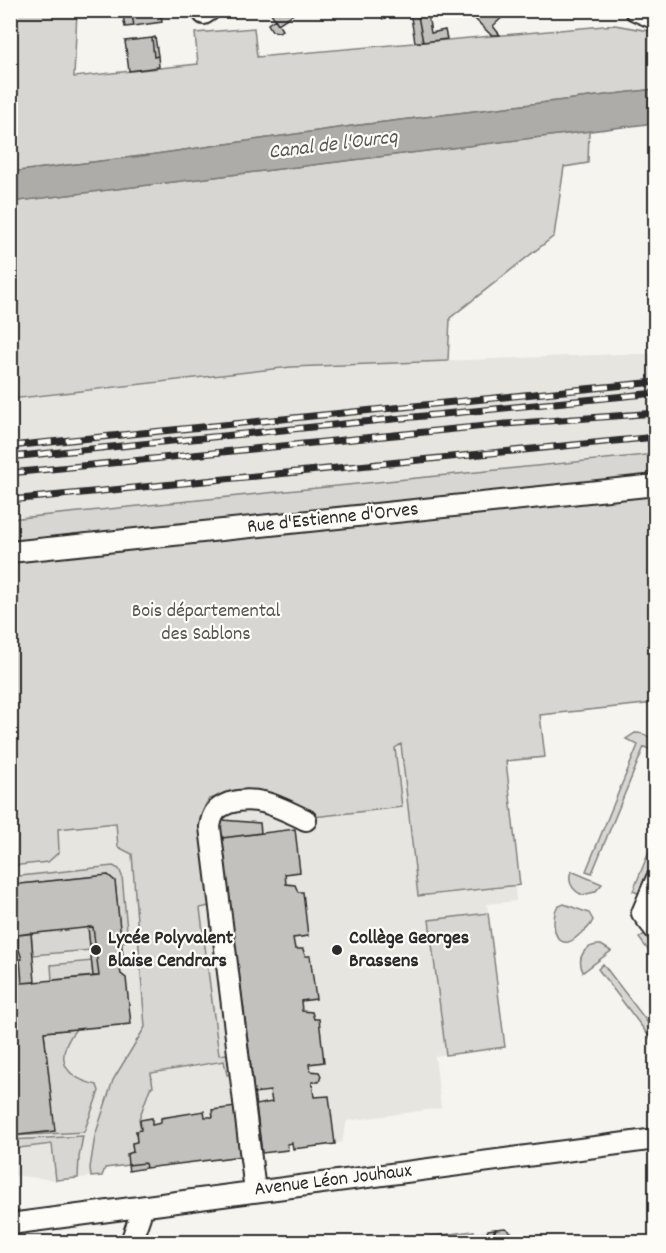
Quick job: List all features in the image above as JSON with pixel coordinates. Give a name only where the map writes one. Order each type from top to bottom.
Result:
[{"type":"street","points":[[635,10],[656,19]]},
{"type":"street","name":"Rue d'Estienne d'Orves","points":[[10,552],[656,485]]},
{"type":"street","points":[[255,1191],[210,827],[212,815],[218,808],[245,799],[270,803],[306,820]]},
{"type":"street","points":[[656,880],[642,913],[656,931]]},
{"type":"street","name":"Avenue Léon Jouhaux","points":[[10,1224],[656,1139]]},
{"type":"street","points":[[131,1242],[140,1216],[138,1208]]},
{"type":"shaded area","points":[[655,354],[655,454],[11,519],[10,399],[291,367]]},
{"type":"shaded area","name":"Collège Georges Brassens","points":[[540,714],[545,757],[506,761],[520,885],[515,888],[516,901],[487,904],[505,1047],[435,1056],[441,1108],[347,1121],[342,1142],[335,1144],[293,1149],[291,1143],[287,1145],[288,1150],[262,1153],[261,1145],[245,1147],[246,1155],[129,1171],[128,1165],[105,1168],[102,1176],[56,1180],[11,1175],[11,766]]},
{"type":"shaded area","points":[[505,1228],[526,1242],[388,1242]]},
{"type":"green space","points":[[10,11],[77,11],[74,77],[198,64],[195,33],[254,28],[257,57],[615,25],[655,32],[655,89],[352,126],[11,172]]},
{"type":"green space","points":[[589,131],[588,163],[564,167],[554,236],[450,318],[448,361],[291,367],[11,399],[10,202]]},
{"type":"green space","name":"Bois départemental des Sablons","points":[[655,454],[655,703],[540,715],[545,757],[506,761],[520,885],[418,896],[401,744],[395,748],[402,807],[313,817],[236,793],[209,799],[203,817],[214,905],[200,908],[219,1055],[234,1053],[234,1074],[227,1075],[224,1061],[151,1073],[153,1087],[150,1088],[139,1119],[141,1130],[136,1131],[137,1142],[132,1143],[133,1152],[128,1165],[105,1168],[102,1176],[91,1177],[90,1168],[95,1136],[113,1080],[145,1027],[132,854],[118,847],[116,823],[58,829],[59,852],[48,862],[11,866],[10,519]]},
{"type":"green space","points":[[635,733],[650,738],[654,743],[655,751],[644,747],[592,873],[586,871],[638,745],[626,739]]},
{"type":"green space","points":[[655,837],[655,856],[640,894],[633,891]]},
{"type":"green space","points":[[113,866],[119,869],[122,876],[128,941],[121,942],[115,881],[108,875],[11,885],[11,877]]},
{"type":"green space","points":[[571,871],[602,884],[595,892],[582,895],[571,886]]},
{"type":"green space","points":[[564,904],[589,913],[593,920],[586,930],[568,942],[563,942],[556,935],[554,923],[557,907]]},
{"type":"green space","points":[[488,913],[505,1047],[446,1055],[429,920]]},
{"type":"green space","points":[[88,927],[91,950],[33,955],[31,933]]},
{"type":"green space","points":[[645,934],[655,947],[655,959],[639,938]]},
{"type":"green space","points":[[595,945],[601,945],[611,951],[583,972],[581,957],[583,952]]},
{"type":"green space","points":[[92,961],[93,976],[52,980],[51,965]]},
{"type":"green space","points":[[603,964],[655,1032],[655,1044],[598,969]]},
{"type":"green space","points":[[76,1029],[65,1048],[65,1064],[76,1077],[97,1085],[99,1091],[84,1132],[11,1136],[54,1131],[44,1032]]},
{"type":"green space","points":[[83,1136],[78,1178],[56,1180],[52,1144],[11,1149],[11,1140]]},
{"type":"green space","points":[[474,1231],[470,1242],[388,1242]]},
{"type":"water","name":"Canal de l'Ourcq","points":[[655,89],[655,123],[11,202],[11,172],[352,126]]},
{"type":"building","points":[[122,10],[131,10],[134,26],[125,27]]},
{"type":"building","points":[[131,10],[157,10],[158,13],[161,12],[162,22],[134,26]]},
{"type":"building","points":[[269,10],[294,10],[295,13],[278,24]]},
{"type":"building","points":[[375,10],[392,10],[383,19]]},
{"type":"building","points":[[417,10],[423,42],[415,42],[410,11]]},
{"type":"building","points":[[484,10],[510,10],[493,26],[500,35],[491,35],[475,19]]},
{"type":"building","points":[[428,14],[431,33],[445,30],[447,39],[423,42],[418,16]]},
{"type":"building","points":[[275,19],[282,30],[279,32],[272,31],[268,24]]},
{"type":"building","points":[[155,37],[158,56],[154,57],[152,38]]},
{"type":"building","points":[[152,38],[154,57],[158,56],[159,67],[129,71],[125,41]]},
{"type":"building","points":[[222,820],[260,823],[261,833],[222,838],[219,826]]},
{"type":"building","points":[[295,829],[300,872],[285,874],[286,884],[295,885],[298,892],[303,892],[308,936],[293,938],[295,949],[303,949],[305,956],[310,956],[316,999],[301,1001],[302,1011],[312,1012],[314,1019],[319,1019],[324,1062],[309,1064],[310,1071],[319,1072],[321,1076],[319,1082],[312,1082],[314,1097],[329,1096],[335,1144],[293,1149],[292,1143],[287,1144],[288,1150],[262,1153],[256,1105],[272,1102],[270,1091],[254,1093],[222,838]]},
{"type":"building","points":[[108,875],[115,881],[123,957],[118,959],[121,974],[126,978],[131,1024],[44,1032],[55,1131],[10,1136],[10,885]],"holes":[[[93,927],[99,976],[22,983],[20,959],[22,959],[18,947],[18,935]]]},
{"type":"building","points":[[88,927],[93,927],[99,976],[93,976]]},
{"type":"building","points":[[31,933],[35,982],[22,983],[20,959],[22,959],[18,947],[18,935]]},
{"type":"building","points":[[236,1107],[242,1156],[146,1168],[145,1163],[128,1165],[127,1154],[133,1152],[132,1143],[137,1142],[136,1131],[141,1130],[140,1120],[152,1118],[152,1125],[161,1123],[161,1118],[204,1111],[205,1117],[213,1117],[212,1110]]},
{"type":"building","points":[[145,1163],[146,1168],[129,1171],[128,1165]]},
{"type":"building","points":[[505,1228],[524,1241],[490,1242],[496,1229]]},
{"type":"building","points":[[495,1229],[490,1240],[485,1238],[488,1230]]},
{"type":"railway","points":[[10,446],[656,382]]},
{"type":"railway","points":[[10,457],[656,393]]},
{"type":"railway","points":[[10,473],[506,424],[656,413]]},
{"type":"railway","points":[[10,500],[656,437]]},
{"type":"place","name":"Lycée Polyvalent Blaise Cendrars","points":[[96,950]]},
{"type":"place","name":"Collège Georges Brassens","points":[[337,950]]}]
